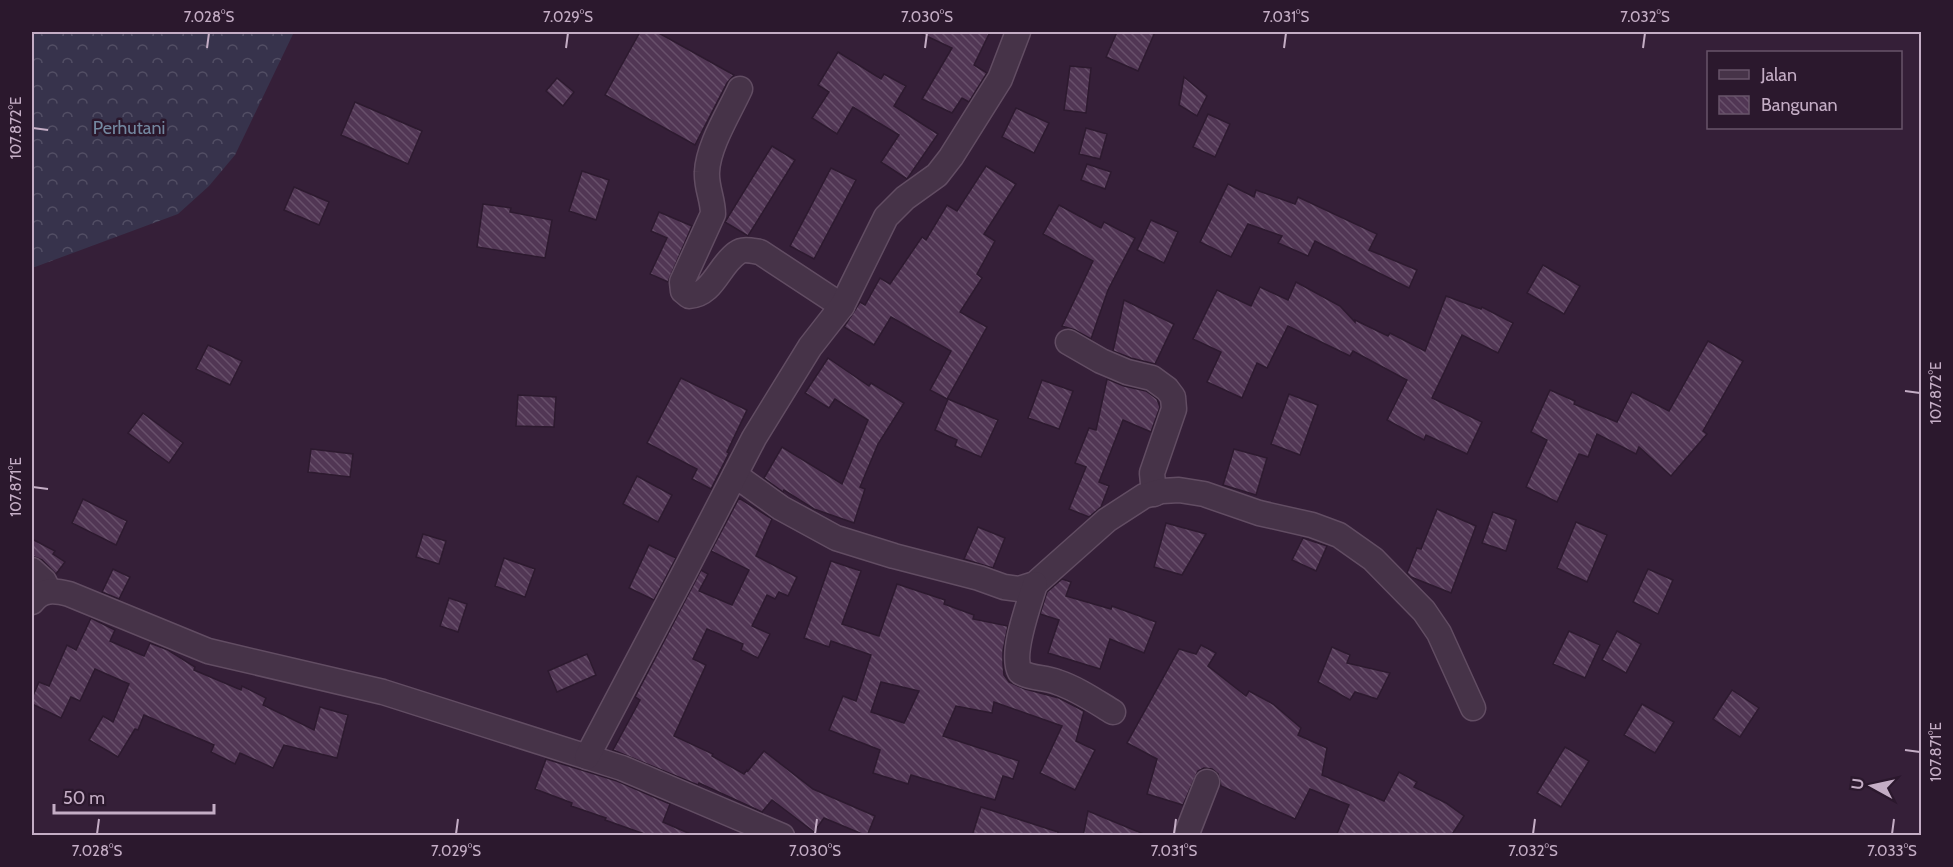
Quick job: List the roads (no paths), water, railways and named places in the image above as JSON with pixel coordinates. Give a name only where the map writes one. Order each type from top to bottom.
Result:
[{"type":"street","points":[[586,757],[754,438],[810,347],[842,306],[886,217],[905,198],[937,175],[951,157],[1000,79],[1018,32]]},
{"type":"street","points":[[740,89],[709,157],[706,173],[713,202],[713,214],[682,282],[683,291],[689,296],[705,290],[738,252],[746,250],[760,252],[842,306]]},
{"type":"street","points":[[1068,342],[1101,361],[1127,372],[1152,378],[1167,389],[1173,397],[1174,409],[1152,473],[1155,494]]},
{"type":"street","points":[[735,475],[781,508],[836,538],[1004,587],[1019,589],[1035,584],[1107,520],[1144,496],[1179,490],[1204,494],[1259,513],[1312,525],[1339,535],[1373,559],[1424,611],[1439,633],[1473,708]]},
{"type":"street","points":[[32,570],[44,581],[40,596]]},
{"type":"street","points":[[1035,584],[1020,637],[1016,665],[1020,672],[1036,679],[1055,681],[1078,690],[1113,712]]},
{"type":"street","points":[[40,596],[57,591],[69,594],[208,651],[383,692],[622,768],[782,836]]},
{"type":"street","points":[[1186,836],[1207,782]]},
{"type":"park label","name":"Perhutani","points":[[129,128]]}]
